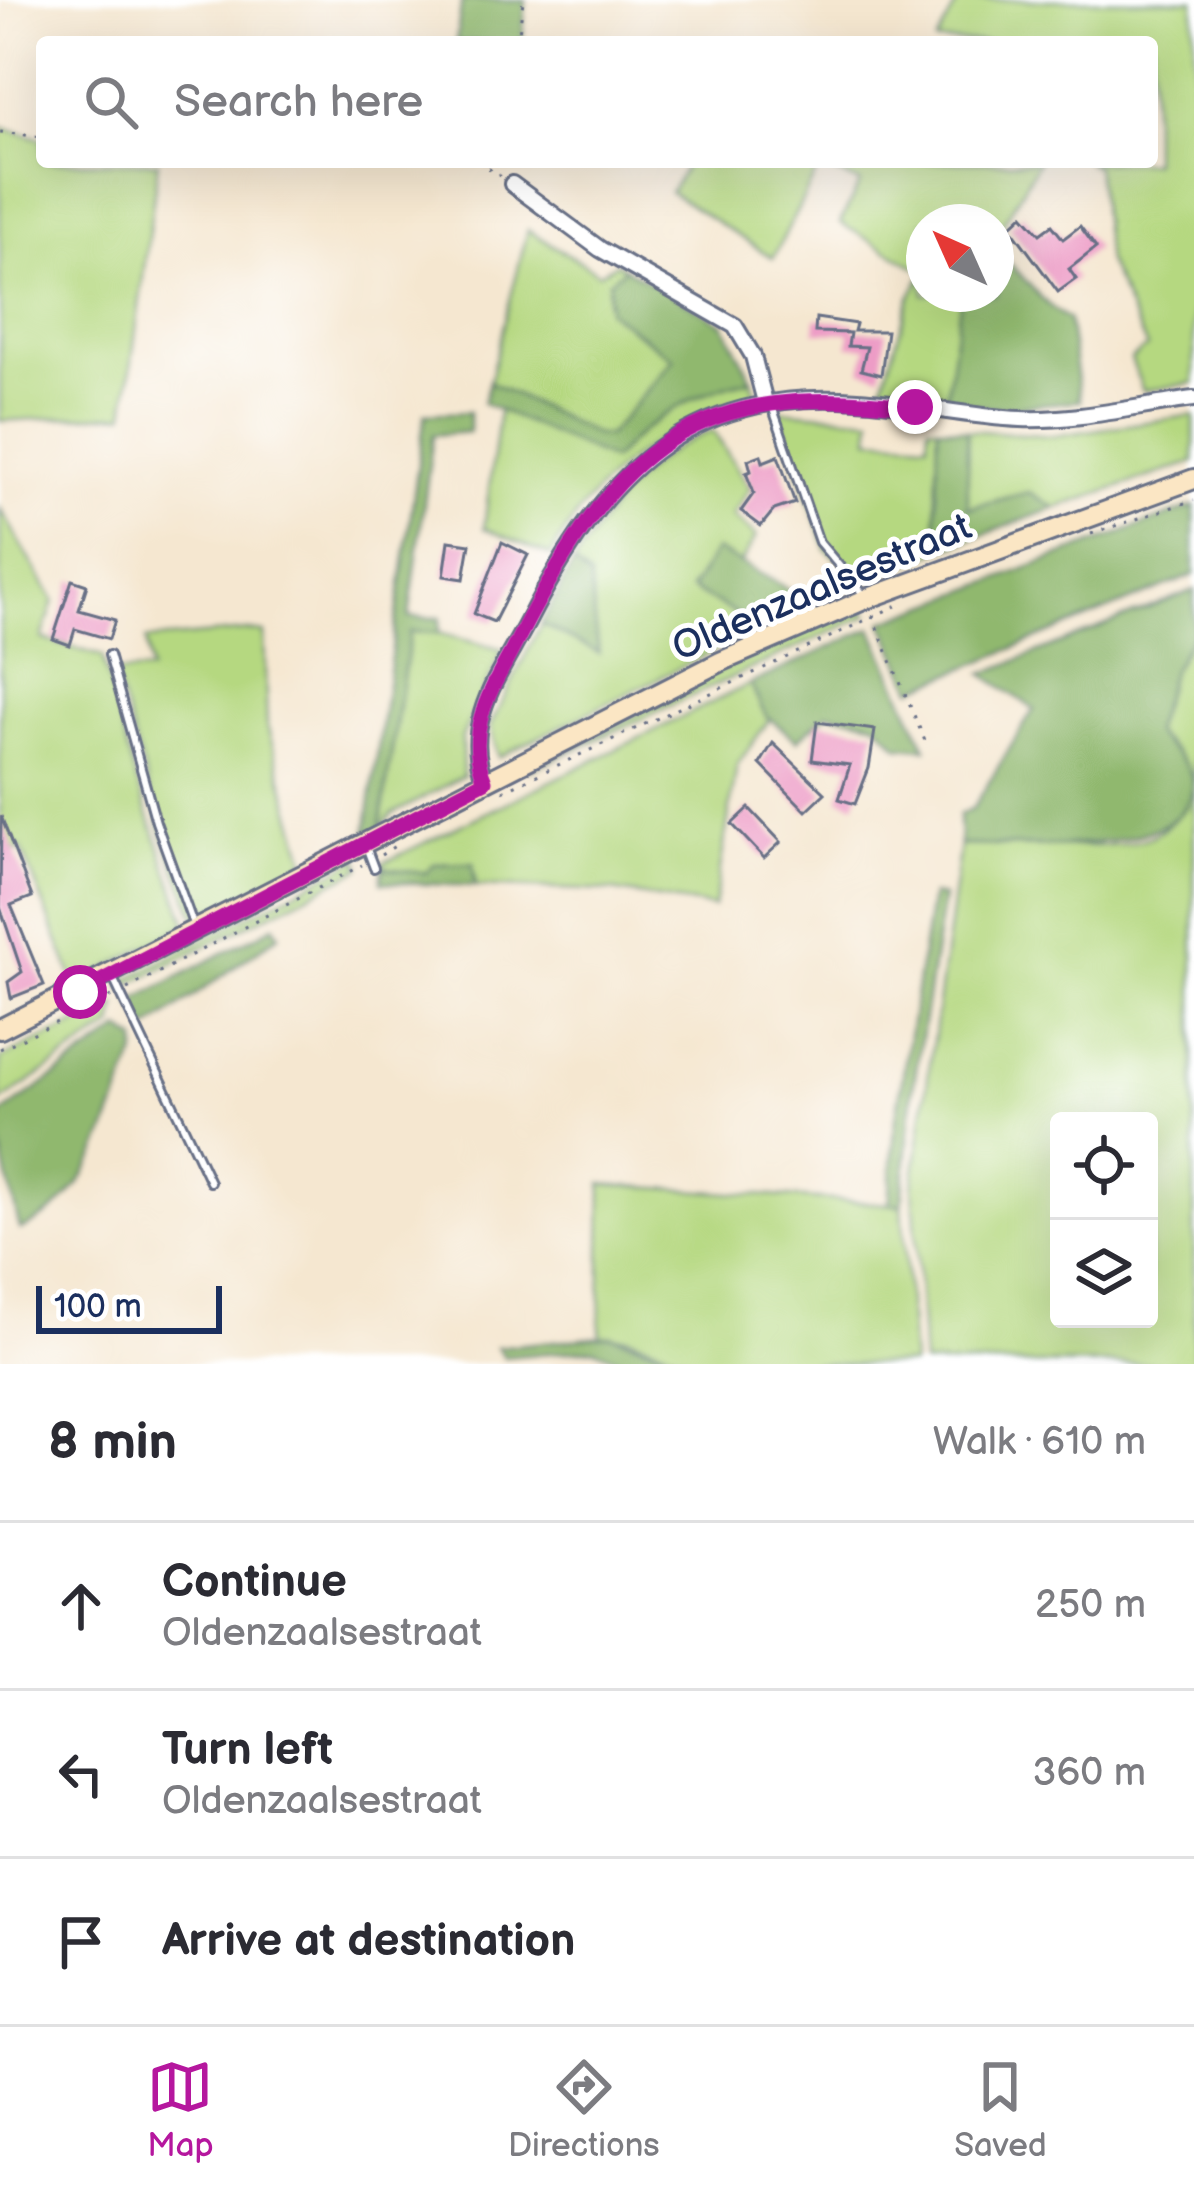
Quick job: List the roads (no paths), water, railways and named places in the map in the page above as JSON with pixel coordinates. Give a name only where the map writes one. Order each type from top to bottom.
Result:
[{"type":"main road","name":"Oldenzaalsestraat","points":[[0,1029],[116,984],[196,933],[371,857],[720,662],[1194,479]]},
{"type":"street","points":[[512,184],[600,249],[735,326],[753,356],[768,402]]},
{"type":"street","points":[[489,789],[474,746],[482,710],[573,536],[614,485],[652,450],[704,422],[768,402],[860,400],[1023,419],[1194,399]]},
{"type":"lane","points":[[768,402],[818,542],[869,607]]},
{"type":"lane","points":[[109,655],[156,822],[196,933]]},
{"type":"lane","points":[[116,984],[168,1084],[210,1181]]}]
